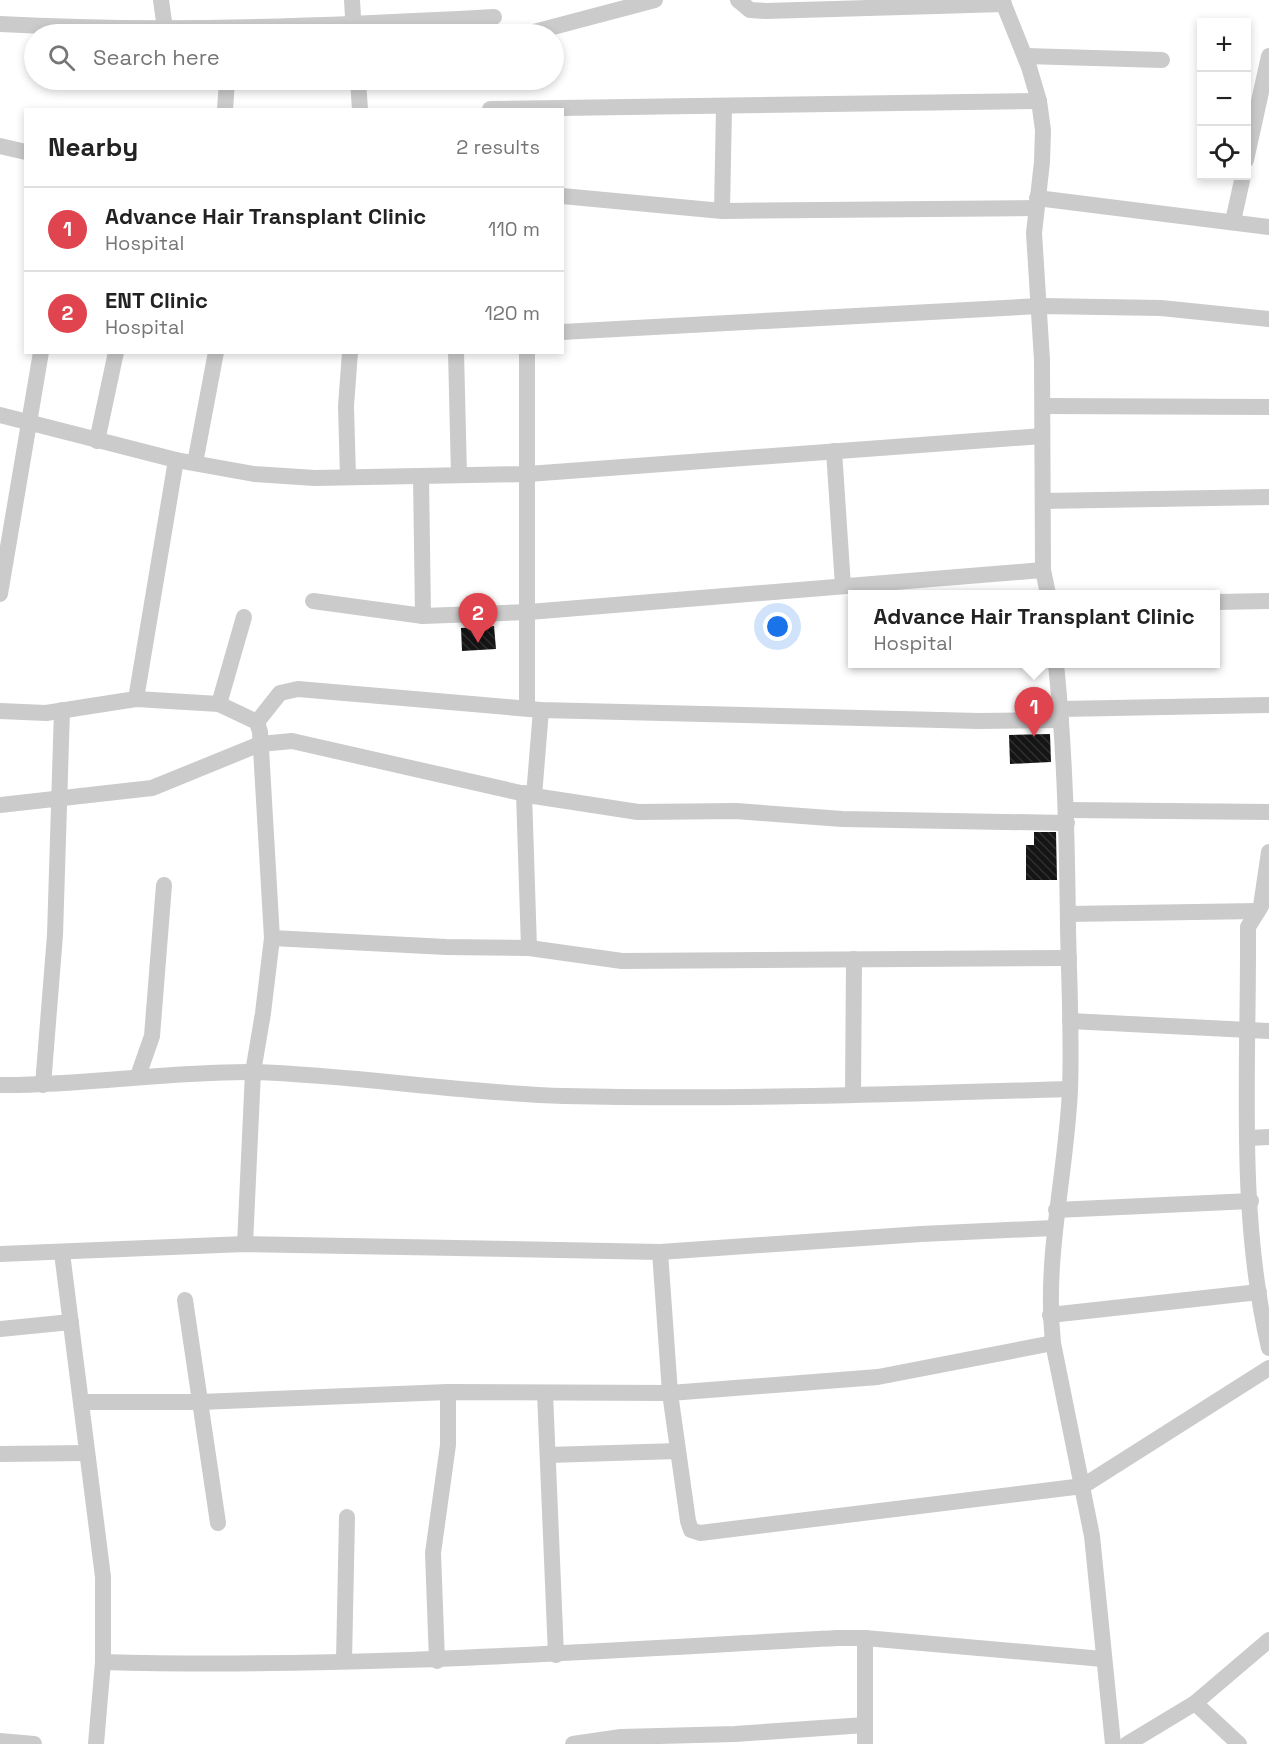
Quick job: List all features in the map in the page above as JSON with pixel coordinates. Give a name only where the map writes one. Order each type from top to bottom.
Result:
[{"type":"street","points":[[161,0],[164,24]]},
{"type":"street","points":[[352,0],[354,24]]},
{"type":"street","points":[[564,24],[655,0]]},
{"type":"street","points":[[738,0],[750,10],[766,11],[1003,2],[1025,56],[1039,101],[1044,144],[1036,203],[1034,253],[1040,306],[1043,406],[1043,570],[1047,590]]},
{"type":"street","points":[[419,24],[494,17]]},
{"type":"street","points":[[0,24],[24,25]]},
{"type":"street","points":[[1025,56],[1162,60]]},
{"type":"street","points":[[1251,138],[1269,57]]},
{"type":"street","points":[[225,108],[226,90]]},
{"type":"street","points":[[359,90],[360,108]]},
{"type":"street","points":[[564,108],[1039,101]]},
{"type":"street","points":[[722,211],[724,107]]},
{"type":"street","points":[[0,146],[24,152]]},
{"type":"street","points":[[1233,221],[1242,180]]},
{"type":"street","points":[[564,196],[722,211],[1036,203],[1233,221],[1269,227]]},
{"type":"street","points":[[564,332],[1040,306],[1161,308],[1269,320]]},
{"type":"street","points":[[0,594],[41,354]]},
{"type":"street","points":[[97,441],[117,354]]},
{"type":"street","points":[[195,463],[216,354]]},
{"type":"street","points":[[348,477],[346,406],[350,354]]},
{"type":"street","points":[[456,354],[459,475]]},
{"type":"street","points":[[527,354],[529,612],[534,709],[529,794],[529,948]]},
{"type":"street","points":[[1043,406],[1269,407]]},
{"type":"street","points":[[0,415],[176,460],[285,477],[528,474],[1042,436]]},
{"type":"street","points":[[834,451],[843,586]]},
{"type":"street","points":[[136,699],[176,460]]},
{"type":"street","points":[[421,476],[423,616]]},
{"type":"street","points":[[1043,501],[1269,497]]},
{"type":"street","points":[[313,601],[423,616],[529,612],[1043,570]]},
{"type":"street","points":[[1220,602],[1269,601]]},
{"type":"street","points":[[219,704],[243,617]]},
{"type":"street","points":[[1056,668],[1067,816],[1070,1089],[1065,1146],[1053,1228],[1050,1315],[1053,1343],[1083,1486],[1097,1567],[1103,1659],[1113,1744]]},
{"type":"street","points":[[245,1245],[253,1072],[272,938],[260,744],[256,722],[280,693],[298,689],[534,709],[933,720],[1269,705]]},
{"type":"street","points":[[0,711],[62,710],[136,699],[219,704],[256,722]]},
{"type":"street","points":[[43,1085],[55,935],[62,710]]},
{"type":"street","points":[[0,805],[61,796],[152,788],[260,744],[292,741],[529,794],[638,812],[726,810],[842,819],[1269,812]]},
{"type":"street","points":[[1269,852],[1258,911],[1248,927],[1251,1201],[1259,1292],[1269,1348]]},
{"type":"street","points":[[138,1076],[152,1036],[164,885]]},
{"type":"street","points":[[1068,914],[1258,911]]},
{"type":"street","points":[[272,938],[446,947],[529,948],[622,961],[1069,958]]},
{"type":"street","points":[[853,1095],[854,959]]},
{"type":"street","points":[[1070,1021],[1269,1031]]},
{"type":"street","points":[[0,1085],[43,1085],[138,1076],[253,1072],[562,1096],[853,1095],[1070,1089]]},
{"type":"street","points":[[1249,1138],[1269,1137]]},
{"type":"street","points":[[1056,1210],[1251,1201]]},
{"type":"street","points":[[0,1254],[245,1245],[660,1252],[921,1234],[1053,1228]]},
{"type":"street","points":[[660,1252],[670,1393],[687,1521],[691,1530],[700,1533],[1083,1486],[1269,1368]]},
{"type":"street","points":[[62,1253],[103,1577],[103,1662],[96,1744]]},
{"type":"street","points":[[1050,1315],[1259,1292]]},
{"type":"street","points":[[185,1300],[218,1523]]},
{"type":"street","points":[[0,1329],[71,1322]]},
{"type":"street","points":[[82,1402],[200,1402],[448,1392],[670,1393],[878,1377],[1053,1343]]},
{"type":"street","points":[[437,1661],[433,1552],[447,1454],[448,1392]]},
{"type":"street","points":[[545,1393],[556,1655]]},
{"type":"street","points":[[548,1455],[678,1451]]},
{"type":"street","points":[[0,1454],[87,1453]]},
{"type":"street","points":[[344,1661],[347,1517]]},
{"type":"street","points":[[103,1662],[238,1664],[437,1661],[865,1638],[1103,1659]]},
{"type":"street","points":[[865,1638],[865,1744]]},
{"type":"street","points":[[1127,1744],[1195,1703],[1269,1640]]},
{"type":"street","points":[[1195,1703],[1239,1744]]},
{"type":"street","points":[[573,1744],[621,1737],[735,1734],[865,1725]]},
{"type":"street","points":[[0,1741],[34,1744]]},
{"type":"building","points":[[494,626],[496,649],[462,651],[461,628]]},
{"type":"building","points":[[1050,734],[1051,762],[1010,764],[1009,735]]},
{"type":"building","points":[[1034,832],[1056,832],[1057,880],[1026,880],[1026,845],[1034,845]]},
{"type":"place","name":"ENT Clinic","points":[[478,643]]},
{"type":"place","name":"Advance Hair Transplant Clinic","points":[[1034,737]]}]
